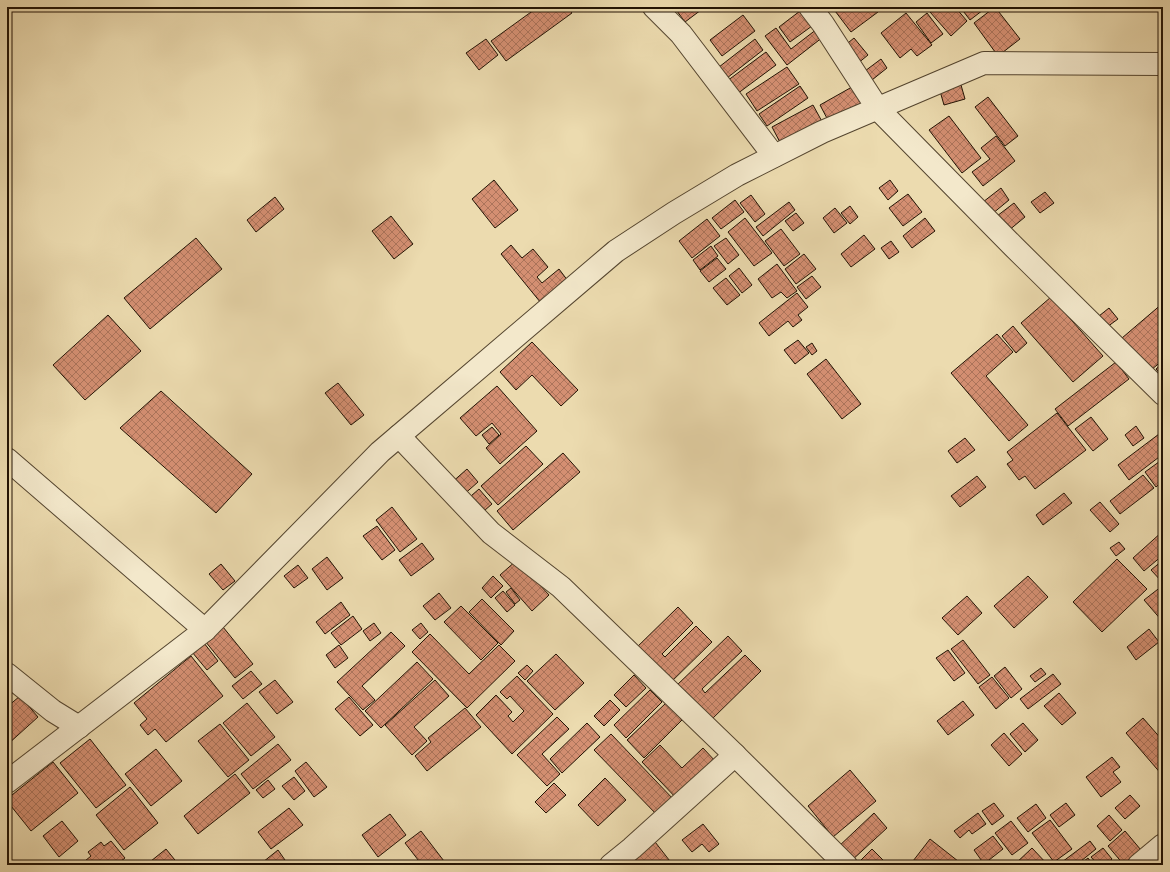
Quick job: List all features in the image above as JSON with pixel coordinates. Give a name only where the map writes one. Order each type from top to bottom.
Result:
[{"type":"street","points":[[654,7],[681,34],[774,156]]},
{"type":"street","points":[[810,7],[823,24],[878,109],[1163,394]]},
{"type":"street","points":[[7,782],[205,630],[380,452],[616,251],[686,206],[737,175],[822,132],[984,63],[1163,64]]},
{"type":"street","points":[[399,436],[491,533],[561,587],[735,755],[846,865]]},
{"type":"street","points":[[7,459],[205,630]]},
{"type":"street","points":[[7,674],[53,711],[79,727]]},
{"type":"street","points":[[611,865],[632,848],[735,755]]},
{"type":"street","points":[[1139,865],[1163,845]]},
{"type":"building","points":[[538,7],[567,7],[572,13],[506,61],[491,41]]},
{"type":"building","points":[[674,7],[705,7],[685,22]]},
{"type":"building","points":[[832,7],[874,7],[878,12],[851,32]]},
{"type":"building","points":[[936,7],[955,7],[967,21],[951,36],[930,12]]},
{"type":"building","points":[[960,7],[987,7],[970,20]]},
{"type":"building","points":[[995,7],[1020,39],[998,56],[974,23]]},
{"type":"building","points":[[800,11],[812,26],[790,42],[779,27]]},
{"type":"building","points":[[906,13],[932,45],[917,56],[911,49],[900,58],[881,33]]},
{"type":"building","points":[[927,13],[943,34],[931,43],[916,22]]},
{"type":"building","points":[[743,15],[755,31],[722,56],[710,40]]},
{"type":"building","points":[[776,28],[791,49],[817,29],[823,37],[787,65],[765,36]]},
{"type":"building","points":[[854,38],[868,55],[857,64],[843,47]]},
{"type":"building","points":[[486,39],[498,55],[479,70],[466,53]]},
{"type":"building","points":[[755,39],[763,50],[727,78],[719,67]]},
{"type":"building","points":[[766,52],[776,65],[737,94],[727,81]]},
{"type":"building","points":[[881,59],[887,68],[872,80],[865,71]]},
{"type":"building","points":[[787,67],[799,84],[757,111],[746,94]]},
{"type":"building","points":[[859,83],[870,101],[830,124],[820,105]]},
{"type":"building","points":[[961,85],[965,99],[944,105],[940,91]]},
{"type":"building","points":[[800,86],[808,98],[767,126],[759,114]]},
{"type":"building","points":[[988,97],[1018,136],[1005,146],[975,107]]},
{"type":"building","points":[[813,105],[825,127],[784,150],[772,127]]},
{"type":"building","points":[[949,116],[981,158],[962,173],[929,130]]},
{"type":"building","points":[[996,136],[1015,161],[983,186],[972,172],[990,159],[981,148]]},
{"type":"building","points":[[494,180],[518,210],[495,228],[472,199]]},
{"type":"building","points":[[890,180],[898,191],[888,200],[879,188]]},
{"type":"building","points":[[1001,188],[1009,200],[992,214],[983,202]]},
{"type":"building","points":[[1045,192],[1054,203],[1040,213],[1031,202]]},
{"type":"building","points":[[908,194],[922,212],[903,226],[889,208]]},
{"type":"building","points":[[751,195],[765,214],[755,222],[740,203]]},
{"type":"building","points":[[275,197],[284,209],[256,232],[247,220]]},
{"type":"building","points":[[735,200],[744,212],[721,229],[712,218]]},
{"type":"building","points":[[789,202],[795,210],[763,236],[756,227]]},
{"type":"building","points":[[1014,203],[1025,217],[1008,231],[997,216]]},
{"type":"building","points":[[850,206],[858,217],[850,224],[841,213]]},
{"type":"building","points":[[835,208],[847,223],[834,233],[823,218]]},
{"type":"building","points":[[796,213],[804,223],[793,231],[785,221]]},
{"type":"building","points":[[391,216],[413,244],[394,259],[372,231]]},
{"type":"building","points":[[745,218],[772,253],[754,266],[728,232]]},
{"type":"building","points":[[925,218],[935,231],[912,248],[903,236]]},
{"type":"building","points":[[707,219],[720,236],[692,258],[679,241]]},
{"type":"building","points":[[781,229],[800,254],[784,266],[765,241]]},
{"type":"building","points":[[864,235],[875,249],[851,267],[841,254]]},
{"type":"building","points":[[196,238],[222,269],[150,329],[124,298]]},
{"type":"building","points":[[726,238],[739,255],[728,264],[714,246]]},
{"type":"building","points":[[891,241],[899,252],[889,259],[881,248]]},
{"type":"building","points":[[511,245],[522,258],[533,249],[548,267],[537,277],[542,283],[559,269],[568,281],[541,303],[501,254]]},
{"type":"building","points":[[711,246],[718,256],[700,270],[693,260]]},
{"type":"building","points":[[804,254],[816,269],[796,284],[785,269]]},
{"type":"building","points":[[717,258],[726,269],[709,282],[700,271]]},
{"type":"building","points":[[777,264],[797,291],[787,298],[781,292],[772,298],[758,279]]},
{"type":"building","points":[[739,268],[752,285],[742,293],[729,276]]},
{"type":"building","points":[[812,276],[821,287],[806,299],[797,287]]},
{"type":"building","points":[[726,278],[740,295],[727,305],[713,288]]},
{"type":"building","points":[[797,293],[808,307],[798,315],[802,320],[793,327],[788,321],[769,336],[759,323]]},
{"type":"building","points":[[1051,297],[1103,356],[1073,382],[1021,323]]},
{"type":"building","points":[[1163,303],[1163,360],[1151,370],[1122,338]]},
{"type":"building","points":[[1109,308],[1118,319],[1107,327],[1099,316]]},
{"type":"building","points":[[108,315],[141,351],[85,400],[53,365]]},
{"type":"building","points":[[1013,326],[1027,343],[1016,353],[1002,336]]},
{"type":"building","points":[[997,334],[1013,352],[986,376],[1028,425],[1009,441],[951,373]]},
{"type":"building","points":[[798,340],[809,353],[795,364],[784,350]]},
{"type":"building","points":[[532,342],[578,390],[561,406],[532,375],[516,390],[500,372]]},
{"type":"building","points":[[812,343],[817,351],[812,355],[806,347]]},
{"type":"building","points":[[826,359],[861,404],[842,419],[807,374]]},
{"type":"building","points":[[1116,362],[1129,379],[1068,426],[1055,409]]},
{"type":"building","points":[[1163,363],[1163,377],[1156,369]]},
{"type":"building","points":[[338,383],[364,415],[351,425],[325,393]]},
{"type":"building","points":[[497,386],[537,431],[500,464],[486,448],[501,434],[492,423],[476,436],[460,418]]},
{"type":"building","points":[[161,391],[252,474],[216,513],[120,428]]},
{"type":"building","points":[[1057,413],[1086,450],[1035,489],[1025,476],[1019,480],[1007,464],[1013,460],[1007,452]]},
{"type":"building","points":[[1091,417],[1108,439],[1093,451],[1075,429]]},
{"type":"building","points":[[1136,426],[1144,438],[1133,446],[1125,435]]},
{"type":"building","points":[[492,427],[499,435],[489,444],[482,435]]},
{"type":"building","points":[[1163,431],[1163,454],[1129,480],[1118,465]]},
{"type":"building","points":[[965,438],[975,450],[957,463],[948,451]]},
{"type":"building","points":[[526,446],[543,464],[498,505],[481,486]]},
{"type":"building","points":[[563,453],[580,472],[513,530],[497,511]]},
{"type":"building","points":[[1163,459],[1163,481],[1156,487],[1145,472]]},
{"type":"building","points":[[467,469],[478,482],[461,497],[450,484]]},
{"type":"building","points":[[1143,475],[1154,488],[1120,514],[1110,501]]},
{"type":"building","points":[[977,476],[986,487],[960,507],[951,496]]},
{"type":"building","points":[[479,489],[492,504],[477,517],[464,502]]},
{"type":"building","points":[[1064,493],[1072,503],[1043,525],[1036,515]]},
{"type":"building","points":[[1100,502],[1119,524],[1110,532],[1090,510]]},
{"type":"building","points":[[392,507],[417,539],[400,552],[376,520]]},
{"type":"building","points":[[377,526],[395,550],[382,560],[363,536]]},
{"type":"building","points":[[1163,531],[1163,555],[1144,571],[1133,558]]},
{"type":"building","points":[[1119,542],[1125,549],[1116,556],[1110,548]]},
{"type":"building","points":[[422,543],[434,559],[411,576],[399,560]]},
{"type":"building","points":[[327,557],[343,578],[327,590],[312,569]]},
{"type":"building","points":[[1117,559],[1147,589],[1102,632],[1073,602]]},
{"type":"building","points":[[517,560],[549,595],[532,611],[500,575]]},
{"type":"building","points":[[1163,560],[1163,583],[1151,570]]},
{"type":"building","points":[[221,564],[235,581],[223,590],[209,574]]},
{"type":"building","points":[[298,565],[308,578],[294,588],[284,576]]},
{"type":"building","points":[[493,576],[503,586],[491,598],[482,588]]},
{"type":"building","points":[[1028,576],[1048,597],[1014,628],[994,606]]},
{"type":"building","points":[[1162,586],[1163,587],[1163,622],[1144,600]]},
{"type":"building","points":[[511,588],[520,600],[515,604],[506,592]]},
{"type":"building","points":[[503,591],[515,605],[507,612],[495,598]]},
{"type":"building","points":[[439,593],[451,608],[435,620],[423,606]]},
{"type":"building","points":[[967,596],[982,613],[958,635],[942,618]]},
{"type":"building","points":[[482,599],[514,631],[501,645],[469,612]]},
{"type":"building","points":[[341,602],[350,615],[325,634],[316,622]]},
{"type":"building","points":[[461,606],[498,643],[481,660],[444,622]]},
{"type":"building","points":[[678,607],[693,623],[662,654],[665,657],[696,626],[712,642],[667,686],[633,651]]},
{"type":"building","points":[[353,616],[362,629],[341,645],[331,633]]},
{"type":"building","points":[[374,623],[381,633],[370,641],[363,631]]},
{"type":"building","points":[[421,623],[428,632],[420,639],[412,630]]},
{"type":"building","points":[[223,627],[253,664],[235,678],[205,641]]},
{"type":"building","points":[[1149,629],[1159,642],[1136,660],[1127,647]]},
{"type":"building","points":[[391,632],[405,646],[362,686],[375,700],[363,710],[337,682]]},
{"type":"building","points":[[430,634],[469,674],[499,645],[515,661],[467,708],[412,652]]},
{"type":"building","points":[[728,636],[742,651],[702,689],[705,693],[745,655],[761,671],[710,721],[676,686]]},
{"type":"building","points":[[963,640],[990,675],[978,684],[951,649]]},
{"type":"building","points":[[204,643],[218,661],[207,670],[192,652]]},
{"type":"building","points":[[339,645],[348,658],[335,668],[326,655]]},
{"type":"building","points":[[948,650],[965,673],[954,681],[936,658]]},
{"type":"building","points":[[556,654],[584,683],[555,710],[527,681]]},
{"type":"building","points":[[191,656],[223,696],[166,742],[155,729],[148,735],[140,725],[147,719],[134,703]]},
{"type":"building","points":[[417,662],[433,679],[381,728],[365,711]]},
{"type":"building","points":[[527,665],[533,671],[525,680],[518,673]]},
{"type":"building","points":[[1005,667],[1022,689],[1011,698],[994,676]]},
{"type":"building","points":[[1041,668],[1046,674],[1035,682],[1030,676]]},
{"type":"building","points":[[251,671],[262,684],[243,699],[232,686]]},
{"type":"building","points":[[1053,674],[1061,684],[1028,709],[1020,699]]},
{"type":"building","points":[[634,675],[646,688],[626,707],[614,695]]},
{"type":"building","points":[[517,676],[553,714],[512,754],[476,715],[496,695],[512,712],[508,716],[513,722],[524,711],[510,696],[507,699],[500,692]]},
{"type":"building","points":[[992,677],[1009,698],[996,709],[979,687]]},
{"type":"building","points":[[275,680],[293,702],[277,714],[259,692]]},
{"type":"building","points":[[435,680],[449,696],[414,727],[427,741],[412,755],[385,725]]},
{"type":"building","points":[[650,690],[662,702],[626,738],[614,725]]},
{"type":"building","points":[[1059,693],[1076,713],[1062,725],[1044,706]]},
{"type":"building","points":[[20,696],[38,717],[7,745],[7,707]]},
{"type":"building","points":[[349,697],[373,725],[360,736],[335,709]]},
{"type":"building","points":[[610,700],[620,710],[604,726],[594,716]]},
{"type":"building","points":[[963,701],[974,715],[948,735],[937,721]]},
{"type":"building","points":[[247,703],[275,737],[251,756],[223,723]]},
{"type":"building","points":[[666,703],[682,720],[644,758],[627,740]]},
{"type":"building","points":[[465,708],[481,727],[427,771],[415,756],[431,742],[428,738]]},
{"type":"building","points":[[557,717],[569,729],[542,754],[560,774],[547,786],[517,755]]},
{"type":"building","points":[[1143,718],[1163,741],[1163,776],[1126,733]]},
{"type":"building","points":[[587,723],[600,737],[562,773],[550,759]]},
{"type":"building","points":[[1023,723],[1038,740],[1025,752],[1010,734]]},
{"type":"building","points":[[220,724],[249,760],[228,777],[198,741]]},
{"type":"building","points":[[1004,733],[1022,754],[1009,766],[991,745]]},
{"type":"building","points":[[611,734],[675,801],[659,817],[594,750]]},
{"type":"building","points":[[90,739],[126,785],[96,808],[60,763]]},
{"type":"building","points":[[278,744],[291,760],[253,789],[241,774]]},
{"type":"building","points":[[660,745],[682,768],[703,748],[717,763],[678,800],[642,762]]},
{"type":"building","points":[[156,749],[182,781],[151,806],[125,774]]},
{"type":"building","points":[[1112,757],[1120,767],[1113,772],[1121,782],[1101,797],[1086,777]]},
{"type":"building","points":[[53,762],[78,793],[31,831],[7,799]]},
{"type":"building","points":[[306,762],[327,787],[314,797],[295,771]]},
{"type":"building","points":[[850,770],[876,801],[833,837],[808,806]]},
{"type":"building","points":[[235,774],[250,793],[198,834],[184,816]]},
{"type":"building","points":[[294,777],[305,791],[294,800],[282,786]]},
{"type":"building","points":[[605,778],[626,800],[598,826],[578,805]]},
{"type":"building","points":[[268,780],[275,789],[263,798],[256,790]]},
{"type":"building","points":[[554,783],[566,795],[546,813],[535,802]]},
{"type":"building","points":[[130,787],[158,823],[124,850],[96,815]]},
{"type":"building","points":[[1130,795],[1140,806],[1125,819],[1115,808]]},
{"type":"building","points":[[994,803],[1004,816],[992,825],[982,811]]},
{"type":"building","points":[[1066,803],[1075,815],[1059,827],[1050,815]]},
{"type":"building","points":[[1036,804],[1046,818],[1028,832],[1017,818]]},
{"type":"building","points":[[289,808],[303,825],[271,849],[258,832]]},
{"type":"building","points":[[874,813],[887,828],[850,862],[837,848]]},
{"type":"building","points":[[978,813],[986,824],[972,834],[969,830],[960,838],[954,831]]},
{"type":"building","points":[[390,814],[406,835],[378,857],[362,835]]},
{"type":"building","points":[[1109,815],[1122,830],[1110,841],[1097,826]]},
{"type":"building","points":[[1050,820],[1072,849],[1054,862],[1032,833]]},
{"type":"building","points":[[62,821],[78,841],[59,857],[43,836]]},
{"type":"building","points":[[1011,821],[1028,843],[1012,855],[995,833]]},
{"type":"building","points":[[703,824],[719,844],[709,852],[702,844],[692,852],[682,840]]},
{"type":"building","points":[[421,831],[447,865],[422,865],[405,843]]},
{"type":"building","points":[[1125,831],[1146,856],[1136,865],[1124,865],[1108,846]]},
{"type":"building","points":[[993,836],[1003,849],[984,864],[974,850]]},
{"type":"building","points":[[652,838],[673,865],[633,865],[627,858]]},
{"type":"building","points":[[930,839],[963,865],[918,865],[913,861]]},
{"type":"building","points":[[111,841],[125,858],[116,865],[80,865],[91,856],[88,852],[101,842],[104,846]]},
{"type":"building","points":[[1090,841],[1096,849],[1076,865],[1058,865]]},
{"type":"building","points":[[1032,848],[1048,865],[1030,865],[1028,863],[1026,865],[1014,865]]},
{"type":"building","points":[[1103,848],[1112,859],[1105,865],[1098,865],[1091,857]]},
{"type":"building","points":[[166,849],[179,865],[146,865]]},
{"type":"building","points":[[872,849],[888,865],[856,865]]},
{"type":"building","points":[[278,850],[285,860],[279,865],[265,865],[263,862]]},
{"type":"building","points":[[1088,858],[1093,865],[1079,865]]}]
